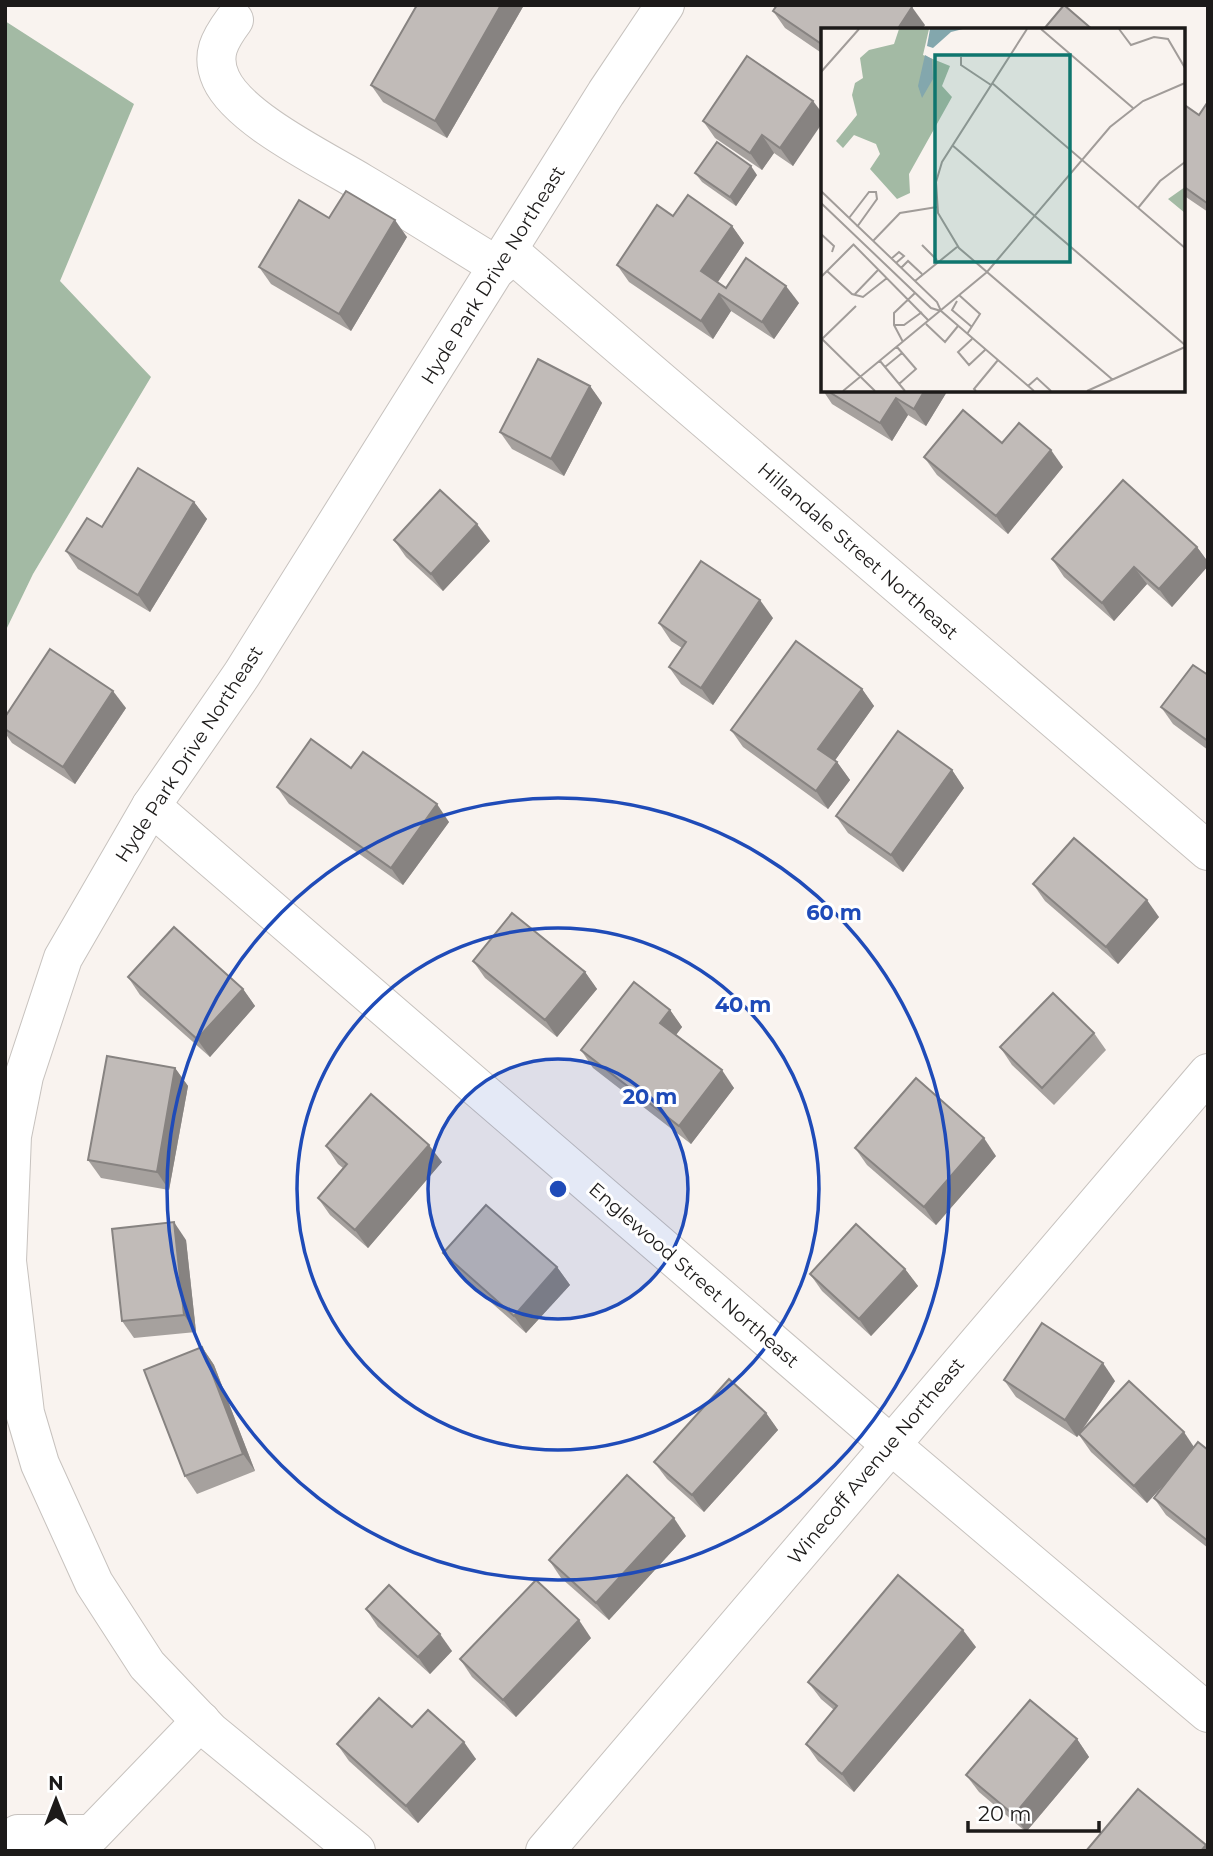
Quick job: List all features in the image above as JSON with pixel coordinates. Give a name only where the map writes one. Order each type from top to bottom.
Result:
[{"type":"street","name":"Hyde Park Drive Northeast","points":[[356,1851],[201,1721],[147,1665],[94,1583],[40,1464],[12,1367],[6,1261],[12,1136],[24,1076],[63,958],[151,806],[242,674],[606,93],[665,5]]},
{"type":"street","name":"Hillandale Street Northeast","points":[[234,20],[218,42],[216,61],[230,94],[283,138],[504,259],[1208,851]]},
{"type":"street","name":"Englewood Street Northeast","points":[[151,806],[890,1444],[1208,1713]]},
{"type":"street","name":"Winecoff Avenue Northeast","points":[[545,1851],[1208,1073]]},
{"type":"street","points":[[9,1834],[92,1834],[201,1721]]},
{"type":"green space","points":[[5,21],[134,104],[60,281],[151,377],[33,574],[5,632]]},
{"type":"building","points":[[417,5],[501,5],[435,121],[371,85]]},
{"type":"building","points":[[777,5],[912,7],[898,28],[821,28],[821,44],[773,11]]},
{"type":"building","points":[[1064,5],[1091,28],[1045,28]]},
{"type":"building","points":[[747,56],[813,101],[780,148],[762,135],[750,153],[703,121]]},
{"type":"building","points":[[1207,103],[1207,203],[1185,187],[1185,105],[1199,115]]},
{"type":"building","points":[[717,142],[751,166],[730,197],[695,173]]},
{"type":"building","points":[[346,191],[395,220],[339,314],[259,267],[299,200],[329,218]]},
{"type":"building","points":[[688,195],[732,226],[701,271],[726,288],[746,258],[786,286],[762,322],[719,294],[701,321],[617,265],[657,205],[673,216]]},
{"type":"building","points":[[538,359],[590,386],[551,459],[500,432]]},
{"type":"building","points":[[829,392],[924,392],[914,409],[896,398],[880,423]]},
{"type":"building","points":[[963,410],[1002,443],[1019,423],[1051,450],[996,516],[924,457]]},
{"type":"building","points":[[138,468],[194,502],[138,595],[66,551],[87,518],[102,527]]},
{"type":"building","points":[[1123,480],[1197,547],[1159,589],[1134,567],[1102,603],[1052,559]]},
{"type":"building","points":[[440,490],[477,524],[431,574],[394,540]]},
{"type":"building","points":[[701,561],[760,600],[701,688],[669,667],[686,642],[659,623]]},
{"type":"building","points":[[796,641],[862,689],[818,749],[837,762],[816,791],[731,730]]},
{"type":"building","points":[[50,649],[113,691],[63,767],[5,729],[5,717]]},
{"type":"building","points":[[1193,665],[1208,675],[1208,741],[1161,707]]},
{"type":"building","points":[[898,731],[952,770],[891,855],[836,816]]},
{"type":"building","points":[[311,739],[351,768],[363,752],[437,804],[391,868],[277,787]]},
{"type":"building","points":[[1074,838],[1147,900],[1106,947],[1033,884]]},
{"type":"building","points":[[512,913],[585,972],[545,1020],[473,961]]},
{"type":"building","points":[[174,927],[243,989],[197,1039],[128,977]]},
{"type":"building","points":[[634,982],[670,1010],[660,1023],[722,1070],[679,1126],[581,1050]]},
{"type":"building","points":[[1053,993],[1094,1033],[1042,1088],[1000,1047]]},
{"type":"building","points":[[107,1056],[175,1068],[157,1172],[88,1160]]},
{"type":"building","points":[[916,1078],[984,1138],[924,1207],[855,1148]]},
{"type":"building","points":[[371,1094],[429,1145],[355,1230],[318,1198],[347,1164],[326,1146]]},
{"type":"building","points":[[486,1205],[557,1267],[514,1316],[443,1253]]},
{"type":"building","points":[[174,1222],[184,1315],[122,1321],[112,1229]]},
{"type":"building","points":[[856,1224],[905,1269],[859,1319],[810,1274]]},
{"type":"building","points":[[1042,1323],[1103,1363],[1065,1420],[1004,1380]]},
{"type":"building","points":[[202,1347],[243,1454],[185,1476],[144,1370]]},
{"type":"building","points":[[729,1379],[766,1413],[692,1495],[654,1462]]},
{"type":"building","points":[[1129,1381],[1184,1432],[1134,1486],[1079,1434]]},
{"type":"building","points":[[1198,1442],[1208,1450],[1208,1541],[1154,1498]]},
{"type":"building","points":[[627,1475],[674,1518],[596,1603],[549,1560]]},
{"type":"building","points":[[898,1575],[963,1630],[842,1774],[806,1744],[837,1706],[808,1682]]},
{"type":"building","points":[[536,1580],[579,1620],[503,1700],[460,1659]]},
{"type":"building","points":[[389,1585],[440,1634],[418,1657],[366,1609]]},
{"type":"building","points":[[379,1698],[412,1727],[428,1710],[464,1742],[406,1806],[337,1744]]},
{"type":"building","points":[[1030,1700],[1077,1739],[1014,1815],[966,1775]]},
{"type":"building","points":[[1138,1789],[1206,1845],[1201,1851],[1086,1851]]}]
